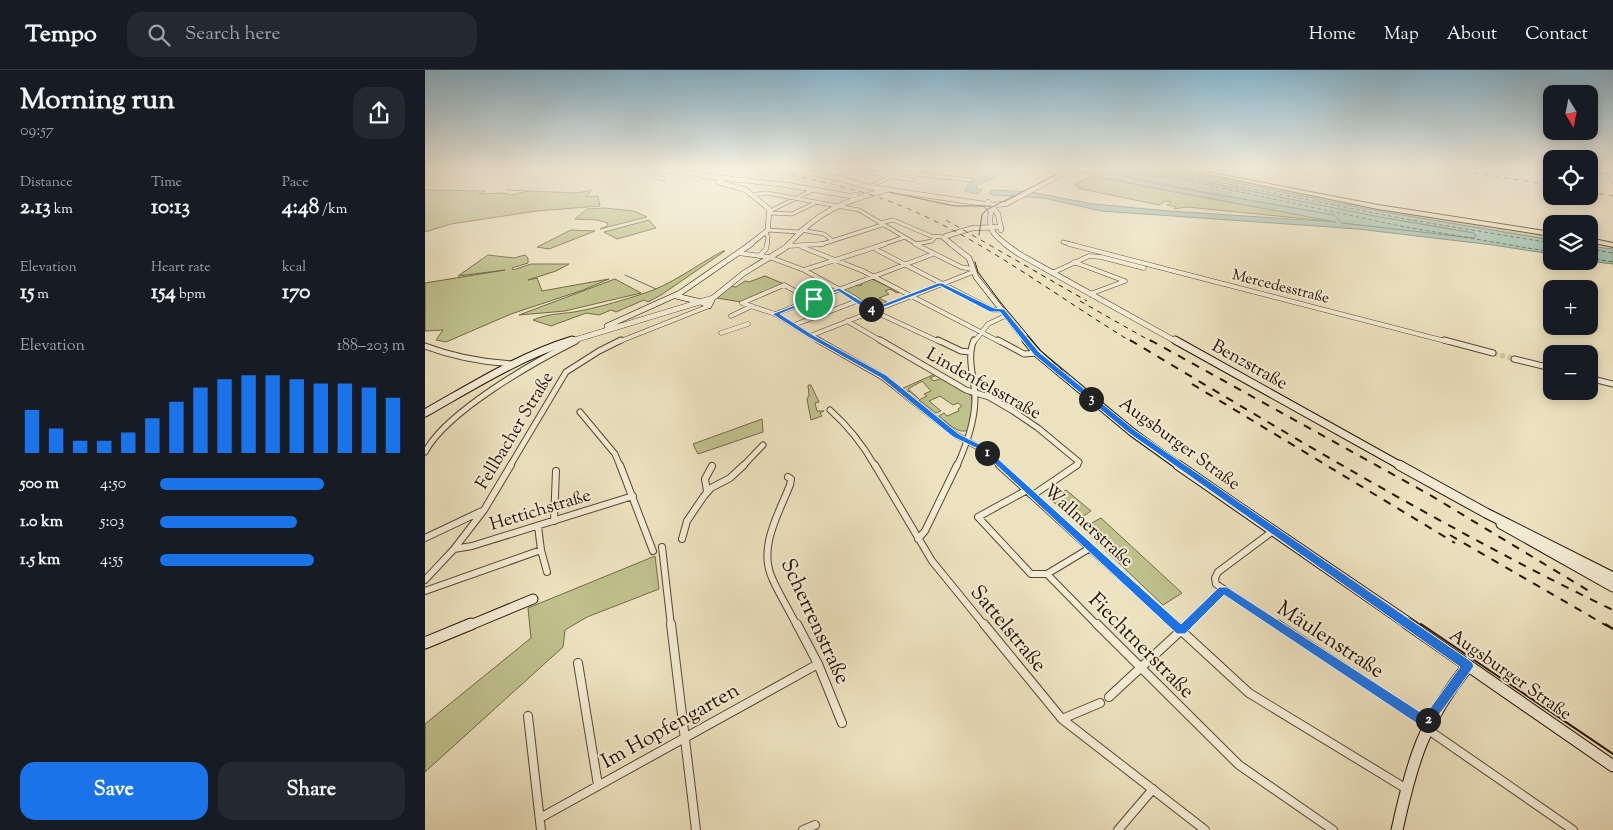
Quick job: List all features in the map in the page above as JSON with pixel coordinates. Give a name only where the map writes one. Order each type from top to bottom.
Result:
[{"type":"highway","points":[[1368,204],[1543,231]]},
{"type":"highway","points":[[1379,204],[1543,231]]},
{"type":"highway","points":[[1598,240],[1613,242]]},
{"type":"main road","points":[[617,324],[676,296],[768,233],[770,212],[761,204]]},
{"type":"main road","points":[[425,413],[512,364],[550,350],[564,342],[617,324],[713,298],[741,275],[787,246],[798,231],[840,204]]},
{"type":"main road","points":[[996,210],[1002,204]]},
{"type":"main road","points":[[991,205],[996,210],[1001,229],[1001,239]]},
{"type":"main road","points":[[991,205],[991,228]]},
{"type":"main road","name":"Benzstraße","points":[[991,228],[995,236],[1011,249],[1052,273],[1486,513],[1613,577]]},
{"type":"main road","points":[[944,237],[969,230],[1001,229]]},
{"type":"main road","name":"Augsburger Straße","points":[[944,237],[969,258],[972,270],[1003,313],[1037,354],[1145,442],[1613,766]]},
{"type":"main road","points":[[676,296],[701,302],[709,306],[713,298]]},
{"type":"main road","name":"Benzstraße","points":[[1486,513],[1518,535],[1613,587]]},
{"type":"main road","points":[[425,643],[533,599]]},
{"type":"main road","points":[[1398,829],[1405,788],[1413,759],[1426,725],[1447,691],[1468,666]]},
{"type":"street","points":[[770,212],[782,204]]},
{"type":"street","points":[[770,212],[795,213],[812,204]]},
{"type":"street","points":[[826,204],[863,212],[933,254],[972,270]]},
{"type":"street","points":[[787,246],[818,245],[892,220],[935,237],[944,237]]},
{"type":"street","points":[[759,256],[766,249],[768,233],[798,231],[824,234],[832,240]]},
{"type":"street","points":[[804,270],[905,237]]},
{"type":"street","points":[[917,244],[932,241],[935,237]]},
{"type":"street","name":"Mercedesstraße","points":[[1063,242],[1493,353]]},
{"type":"street","points":[[802,247],[836,259],[873,276],[1024,354],[1037,354]]},
{"type":"street","points":[[877,250],[940,284],[1003,313]]},
{"type":"street","points":[[738,253],[769,258],[804,270],[874,310],[961,350],[970,352]]},
{"type":"street","points":[[775,314],[933,254]]},
{"type":"street","points":[[1052,273],[1085,256],[1097,256],[1144,268]]},
{"type":"street","points":[[1074,262],[1125,281],[1090,294]]},
{"type":"street","points":[[810,336],[972,270]]},
{"type":"street","name":"Wallmerstraße","points":[[801,294],[784,285],[742,303],[775,314],[810,336],[883,376],[956,436],[983,449],[1249,693],[1405,788]]},
{"type":"street","points":[[794,325],[857,301]]},
{"type":"street","name":"Fellbacher Straße","points":[[425,580],[454,548],[484,510],[566,372],[581,359],[601,349],[692,315],[709,306]]},
{"type":"street","points":[[731,316],[752,306]]},
{"type":"street","points":[[918,539],[925,531],[967,440],[974,415],[975,392],[970,352],[971,344],[1003,313]]},
{"type":"street","name":"Lindenfelsstraße","points":[[847,321],[966,390],[975,392],[1013,411],[1038,428],[1079,462],[1073,468],[1030,493]]},
{"type":"street","points":[[721,333],[748,324]]},
{"type":"street","points":[[425,452],[434,437],[451,421],[516,373],[550,350],[589,334]]},
{"type":"street","points":[[425,346],[449,355],[481,362],[512,364]]},
{"type":"street","points":[[1514,359],[1543,366]]},
{"type":"street","points":[[1598,380],[1613,384]]},
{"type":"street","name":"Sattelstraße","points":[[830,410],[840,419],[867,452],[932,561],[1062,719],[1205,830]]},
{"type":"street","points":[[580,412],[615,454],[653,551]]},
{"type":"street","points":[[682,539],[683,526],[707,491],[719,486],[732,476],[763,445]]},
{"type":"street","points":[[707,491],[705,479],[712,466]]},
{"type":"street","points":[[554,521],[556,471]]},
{"type":"street","name":"Scherrenstraße","points":[[789,477],[791,485],[769,537],[767,558],[771,576],[818,664],[842,723]]},
{"type":"street","name":"Fiechtnerstraße","points":[[1030,493],[978,517],[1031,574],[1047,574],[1197,726],[1239,764],[1333,830]]},
{"type":"street","name":"Hettichstraße","points":[[454,548],[472,546],[633,496]]},
{"type":"street","points":[[425,538],[484,510]]},
{"type":"street","points":[[539,526],[541,550],[547,572]]},
{"type":"street","points":[[1109,697],[1181,631],[1220,587],[1215,578],[1218,572],[1273,531]]},
{"type":"street","points":[[662,547],[696,830]]},
{"type":"street","points":[[1047,574],[1090,548]]},
{"type":"street","points":[[425,591],[541,550]]},
{"type":"street","name":"Mäulenstraße","points":[[1220,587],[1426,725],[1573,830]]},
{"type":"street","points":[[578,663],[598,785]]},
{"type":"street","name":"Im Hopfengarten","points":[[540,818],[818,664]]},
{"type":"street","points":[[1062,719],[1101,703]]},
{"type":"street","points":[[528,716],[541,830]]},
{"type":"street","points":[[1119,830],[1153,789]]},
{"type":"street","points":[[803,830],[815,825]]},
{"type":"green space","points":[[425,204],[600,204],[600,206],[537,211],[451,224],[425,232]]},
{"type":"green space","points":[[1242,204],[1326,219],[1327,221],[1187,207],[1174,209],[1176,207],[1167,205]]},
{"type":"green space","points":[[1343,204],[1359,204],[1543,235],[1543,239]]},
{"type":"green space","points":[[605,208],[634,211],[647,217],[600,229],[607,226],[608,223],[597,220],[575,219],[587,209]]},
{"type":"green space","points":[[649,220],[656,228],[617,239],[604,232]]},
{"type":"green space","points":[[571,230],[595,231],[549,249],[537,247]]},
{"type":"green space","points":[[725,251],[648,302],[644,300],[616,312],[611,310],[599,315],[586,313],[551,326],[533,320],[548,315],[600,306],[653,290]]},
{"type":"green space","points":[[488,255],[514,258],[525,255],[528,258],[528,263],[512,268],[513,270],[531,264],[569,264],[556,271],[528,280],[537,278],[542,291],[609,279],[583,290],[511,314],[446,342],[436,340],[443,330],[425,331],[425,283],[505,270],[458,276]]},
{"type":"green space","points":[[765,276],[784,284],[741,302],[717,298],[730,286],[736,287],[745,281],[749,282]]},
{"type":"green space","points":[[615,279],[641,293],[565,311],[519,315]]},
{"type":"green space","points":[[872,279],[899,292],[897,293],[890,289],[885,291],[889,294],[879,298],[887,302],[869,309],[871,306],[843,290],[855,285],[862,285],[860,283]]},
{"type":"green space","points":[[935,374],[937,375],[930,378],[934,381],[942,378],[971,395],[973,407],[968,430],[960,431],[939,416],[944,413],[947,416],[959,411],[958,409],[962,406],[958,403],[953,405],[940,396],[929,401],[941,411],[936,413],[919,400],[927,396],[924,394],[931,391],[922,381],[908,389],[919,399],[909,391],[905,393],[901,389]]},
{"type":"green space","points":[[808,385],[811,385],[819,402],[815,403],[817,411],[824,411],[820,413],[822,416],[811,420],[807,399],[809,395]]},
{"type":"green space","points":[[762,419],[763,432],[698,454],[693,444]]},
{"type":"green space","points":[[1066,490],[1091,511],[1076,521],[1050,499]]},
{"type":"green space","points":[[1101,518],[1182,593],[1163,605],[1082,528]]},
{"type":"green space","points":[[655,556],[659,589],[587,617],[565,630],[563,647],[425,772],[425,724],[531,638],[528,608]]},
{"type":"water","points":[[1072,204],[1098,204],[1336,222],[1242,204],[1345,204],[1543,239],[1543,253],[1358,229],[1101,211]]},
{"type":"water","points":[[1598,247],[1613,249],[1613,264],[1598,262]]},
{"type":"waterway","points":[[625,275],[656,289]]},
{"type":"ferry route","points":[[1299,204],[1400,226],[1543,251]]},
{"type":"ferry route","points":[[1331,204],[1405,219],[1543,242]]},
{"type":"ferry route","points":[[1598,250],[1613,253]]},
{"type":"ferry route","points":[[1598,260],[1613,262]]},
{"type":"tunnel","points":[[1493,353],[1514,359]]},
{"type":"tram line","points":[[947,204],[991,206]]},
{"type":"tram line","points":[[979,235],[982,215],[986,210],[997,204]]},
{"type":"tram line","points":[[975,262],[978,272],[1001,303],[1041,351],[1073,380],[1149,440],[1423,626]]},
{"type":"tram line","points":[[1421,624],[1613,754]]},
{"type":"railway","points":[[898,204],[964,236],[1021,270],[1132,342]]},
{"type":"railway","points":[[946,220],[1087,301]]},
{"type":"railway","points":[[1080,301],[1152,342]]},
{"type":"railway","points":[[1130,340],[1369,481],[1490,547],[1613,610]]},
{"type":"railway","points":[[1150,340],[1430,495],[1594,594]]},
{"type":"railway","points":[[1192,384],[1455,543]]},
{"type":"railway","points":[[1450,535],[1607,626]]},
{"type":"railway","points":[[1605,624],[1613,629]]},
{"type":"route","points":[[940,284],[993,310],[1001,310],[1037,354],[1133,433],[1468,666],[1438,704],[1427,723],[1223,590],[1181,631],[983,449],[956,436],[883,376],[810,336],[775,314],[814,299],[839,289],[869,309],[874,310],[940,284]]}]
